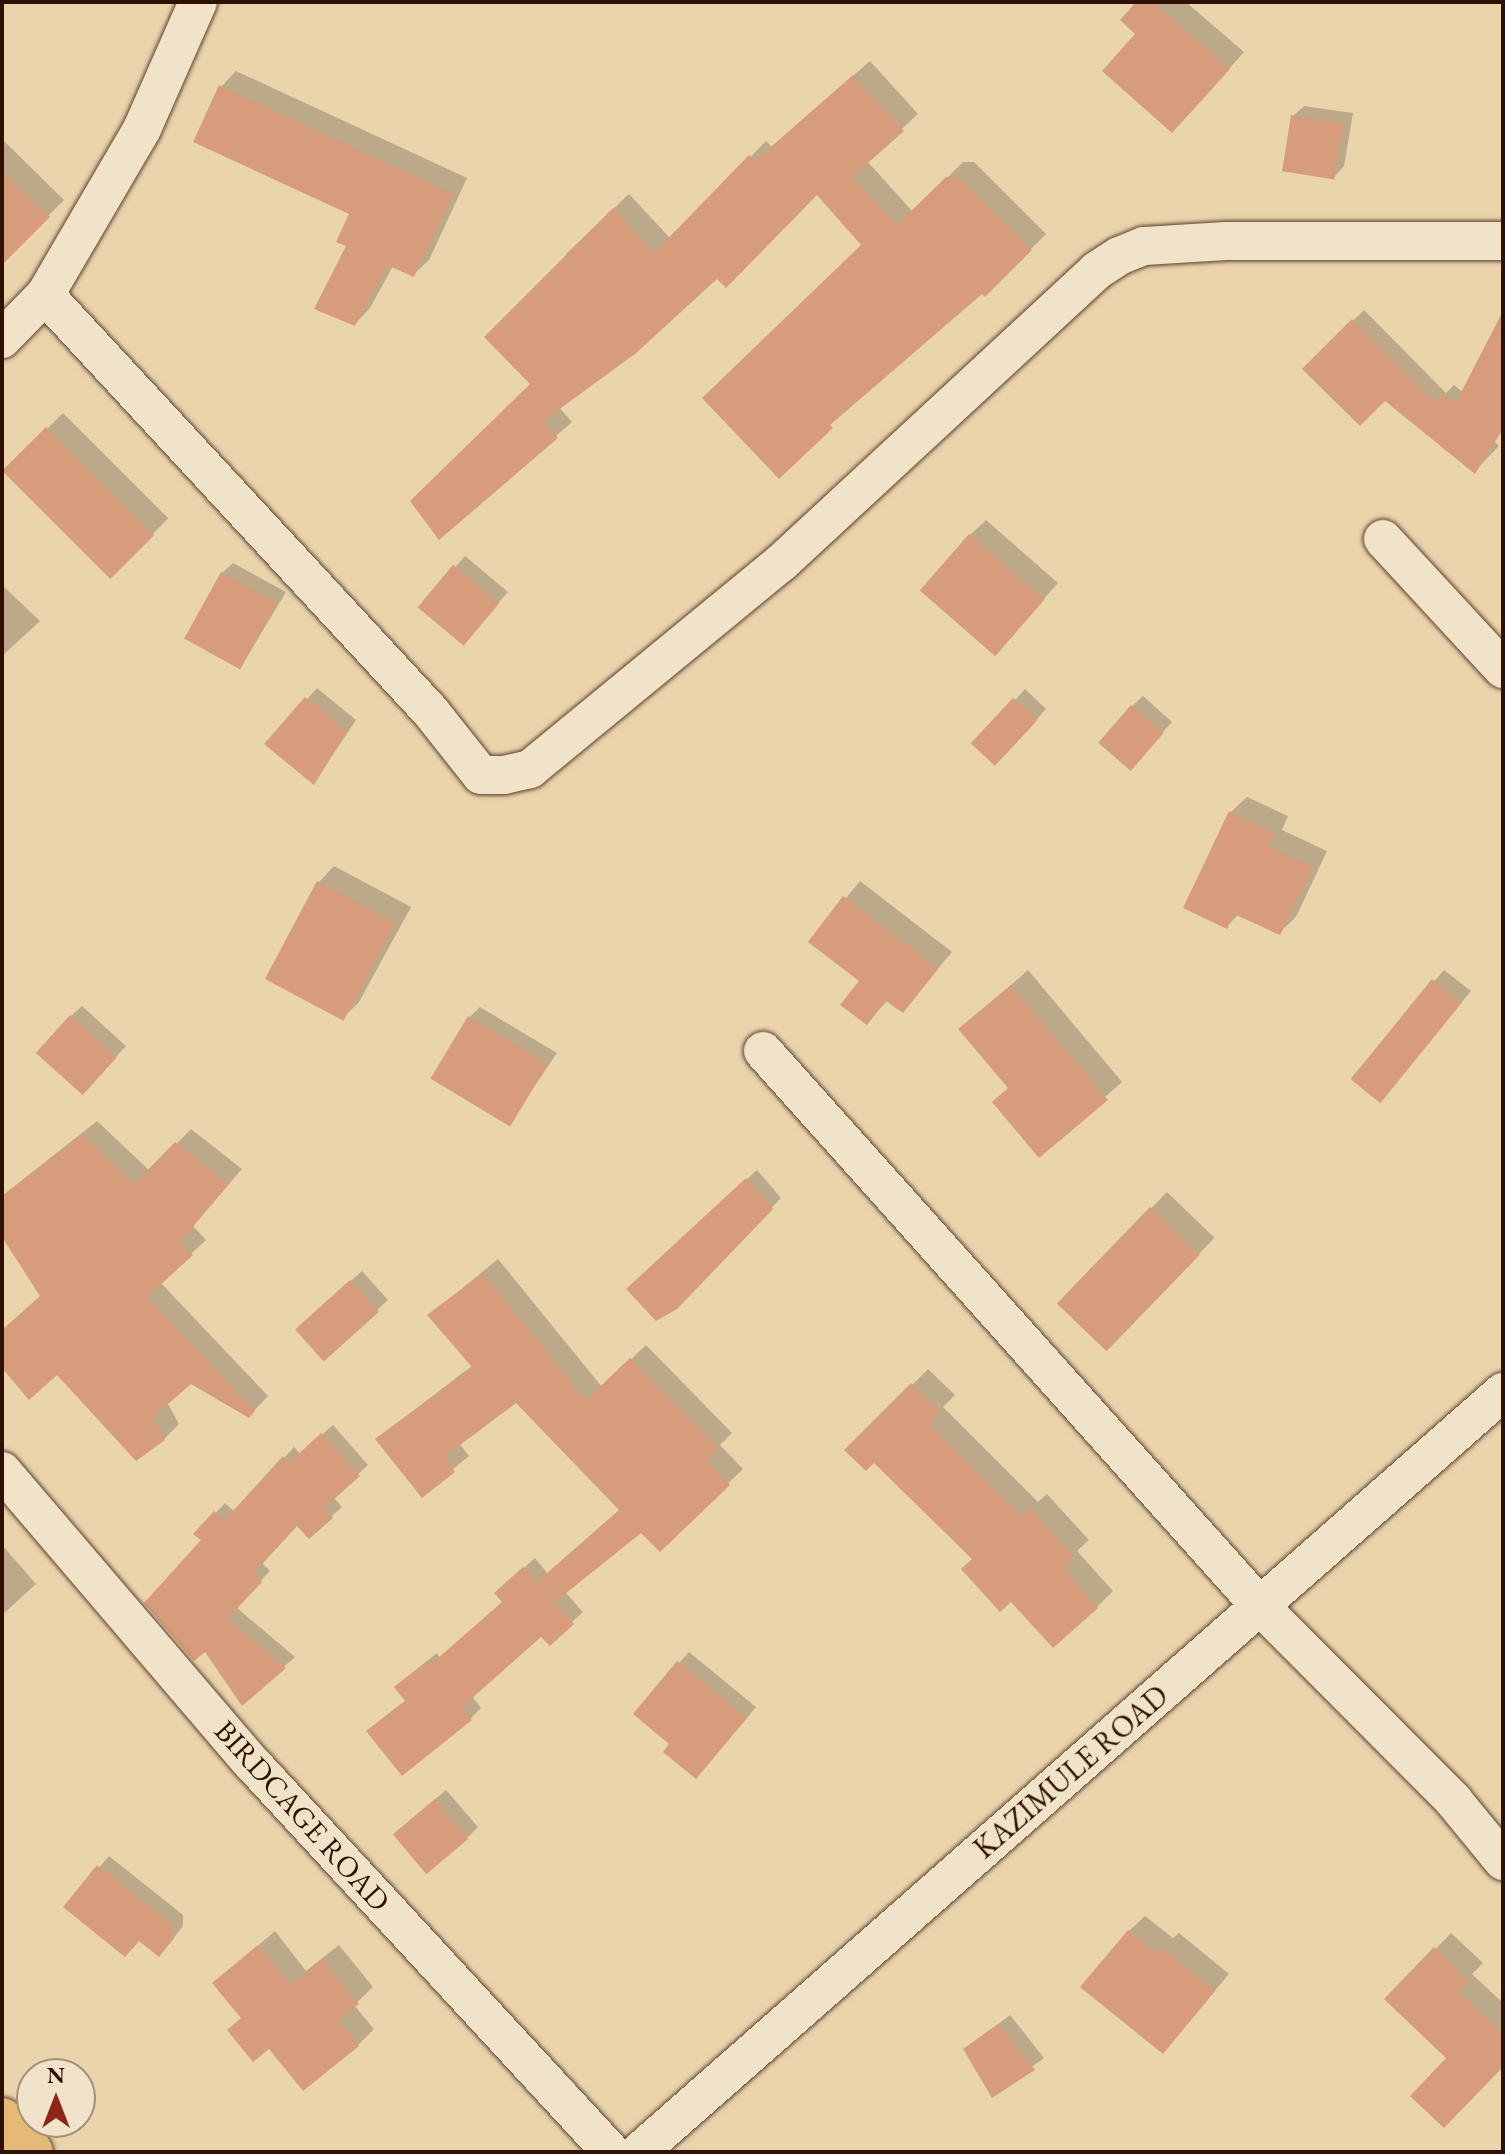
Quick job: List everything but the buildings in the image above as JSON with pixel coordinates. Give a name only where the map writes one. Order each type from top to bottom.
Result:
[{"type":"street","points":[[2,339],[45,295],[142,129],[198,2]]},
{"type":"street","points":[[45,295],[431,712],[481,775],[504,775],[530,769],[781,563],[1096,271],[1119,256],[1144,246],[1226,241],[1503,241]]},
{"type":"street","points":[[1383,539],[1503,669]]},
{"type":"street","points":[[763,1051],[1260,1606],[1453,1800],[1503,1861]]},
{"type":"street","name":"KAZIMULE ROAD","points":[[639,2152],[1503,1392]]},
{"type":"street","name":"BIRDCAGE ROAD","points":[[2,1471],[249,1760],[611,2152]]}]
